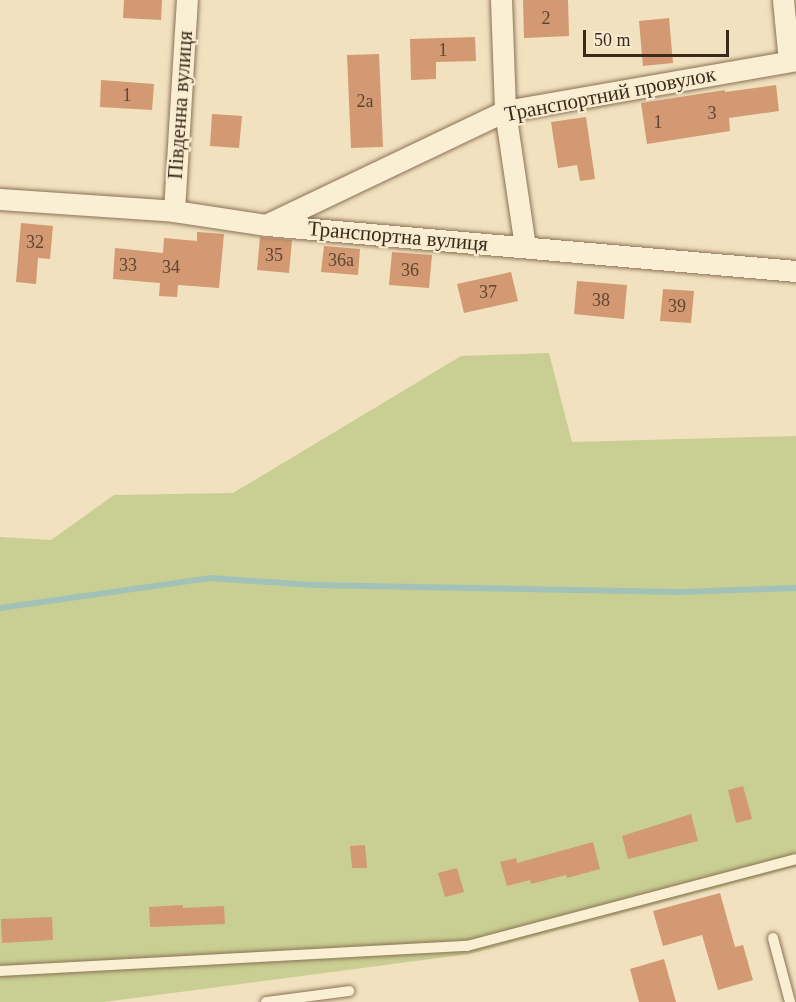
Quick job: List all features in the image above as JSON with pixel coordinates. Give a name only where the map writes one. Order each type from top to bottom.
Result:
[{"type":"street","name":"Південна вулиця","points":[[174,211],[187,0]]},
{"type":"street","points":[[501,0],[505,111],[525,247]]},
{"type":"street","points":[[783,0],[792,60]]},
{"type":"street","name":"Транспортний провулок","points":[[267,225],[505,111],[792,60]]},
{"type":"street","name":"Транспортна вулиця","points":[[0,199],[174,211],[267,225],[796,271]]},
{"type":"lane","points":[[0,971],[467,946],[796,859]]},
{"type":"lane","points":[[773,938],[790,1002]]},
{"type":"lane","points":[[266,1002],[349,991]]},
{"type":"green space","points":[[549,353],[572,442],[796,436],[796,867],[469,954],[104,1002],[0,1002],[0,537],[51,540],[114,495],[233,493],[461,356]]},
{"type":"building","points":[[124,0],[162,0],[161,20],[123,18]]},
{"type":"building","points":[[523,0],[568,0],[569,36],[524,38]]},
{"type":"building","points":[[669,18],[673,63],[643,66],[639,21]]},
{"type":"building","points":[[475,37],[476,61],[436,62],[436,79],[411,80],[410,39]]},
{"type":"building","points":[[379,54],[383,147],[351,148],[347,55]]},
{"type":"building","points":[[101,80],[154,84],[152,110],[100,107]]},
{"type":"building","points":[[776,85],[779,111],[729,118],[730,131],[647,144],[641,103]]},
{"type":"building","points":[[212,114],[242,116],[239,148],[210,146]]},
{"type":"building","points":[[586,117],[595,179],[580,181],[577,165],[558,168],[551,122]]},
{"type":"building","points":[[21,223],[53,226],[50,259],[38,258],[36,284],[16,282]]},
{"type":"building","points":[[197,232],[224,234],[219,288],[178,285],[177,297],[159,296],[160,283],[113,279],[115,248],[163,253],[164,238],[197,241]]},
{"type":"building","points":[[260,237],[292,240],[289,273],[257,270]]},
{"type":"building","points":[[324,246],[360,249],[358,275],[321,272]]},
{"type":"building","points":[[392,252],[432,255],[429,288],[389,285]]},
{"type":"building","points":[[511,272],[518,301],[464,313],[457,284]]},
{"type":"building","points":[[577,281],[627,285],[624,319],[574,314]]},
{"type":"building","points":[[663,289],[694,291],[691,323],[660,321]]},
{"type":"building","points":[[743,786],[752,819],[736,823],[728,790]]},
{"type":"building","points":[[691,814],[698,841],[628,859],[622,836]]},
{"type":"building","points":[[593,842],[600,869],[567,878],[566,875],[531,884],[530,880],[507,886],[500,862],[516,858],[517,863]]},
{"type":"building","points":[[365,845],[367,868],[352,868],[350,846]]},
{"type":"building","points":[[457,868],[464,892],[445,897],[438,873]]},
{"type":"building","points":[[720,893],[735,947],[743,945],[753,980],[718,990],[702,935],[663,946],[653,911]]},
{"type":"building","points":[[183,905],[183,908],[224,906],[225,924],[150,927],[149,907]]},
{"type":"building","points":[[52,917],[53,940],[2,943],[1,919]]},
{"type":"building","points":[[664,959],[676,1002],[639,1002],[630,969]]},
{"type":"waterway","points":[[0,608],[210,578],[313,585],[680,592],[796,588]]}]
